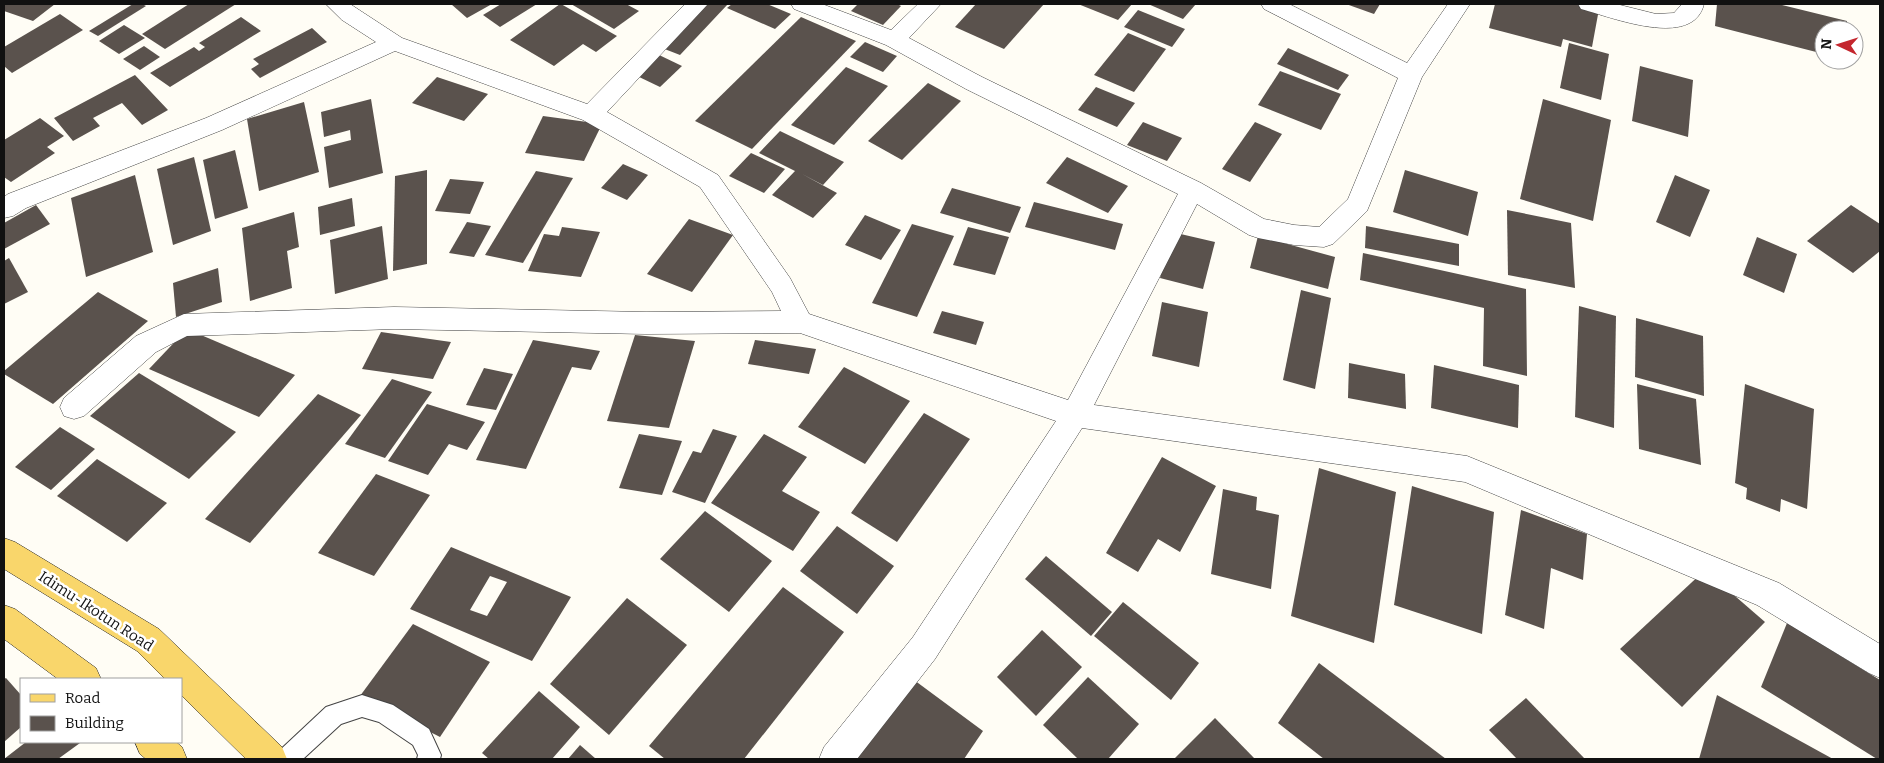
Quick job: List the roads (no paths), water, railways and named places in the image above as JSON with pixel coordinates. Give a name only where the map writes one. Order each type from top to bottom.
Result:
[{"type":"main road","name":"Idimu-Ikotun Road","points":[[4,552],[148,640],[270,759]]},
{"type":"main road","points":[[4,620],[84,678]]},
{"type":"main road","points":[[153,743],[170,759]]},
{"type":"street","points":[[337,4],[350,15],[394,43],[591,114],[709,180],[781,285],[800,322]]},
{"type":"street","points":[[591,114],[697,4]]},
{"type":"street","points":[[802,4],[894,40],[974,83],[1192,190],[1258,228],[1294,235],[1324,237],[1358,204],[1411,74],[1459,4]]},
{"type":"street","points":[[894,40],[930,4]]},
{"type":"street","points":[[1274,4],[1411,74]]},
{"type":"street","points":[[1590,4],[1656,21],[1680,20],[1692,8],[1693,4]]},
{"type":"street","points":[[4,209],[17,201],[214,124],[394,43]]},
{"type":"street","points":[[836,759],[924,648],[1074,414],[1192,190]]},
{"type":"street","points":[[74,407],[146,344],[184,325],[394,318],[646,323],[800,322],[1074,414],[1467,469],[1768,594],[1880,662]]},
{"type":"lane","points":[[288,759],[334,715],[362,706],[385,713],[421,737],[430,755],[428,759]]}]
